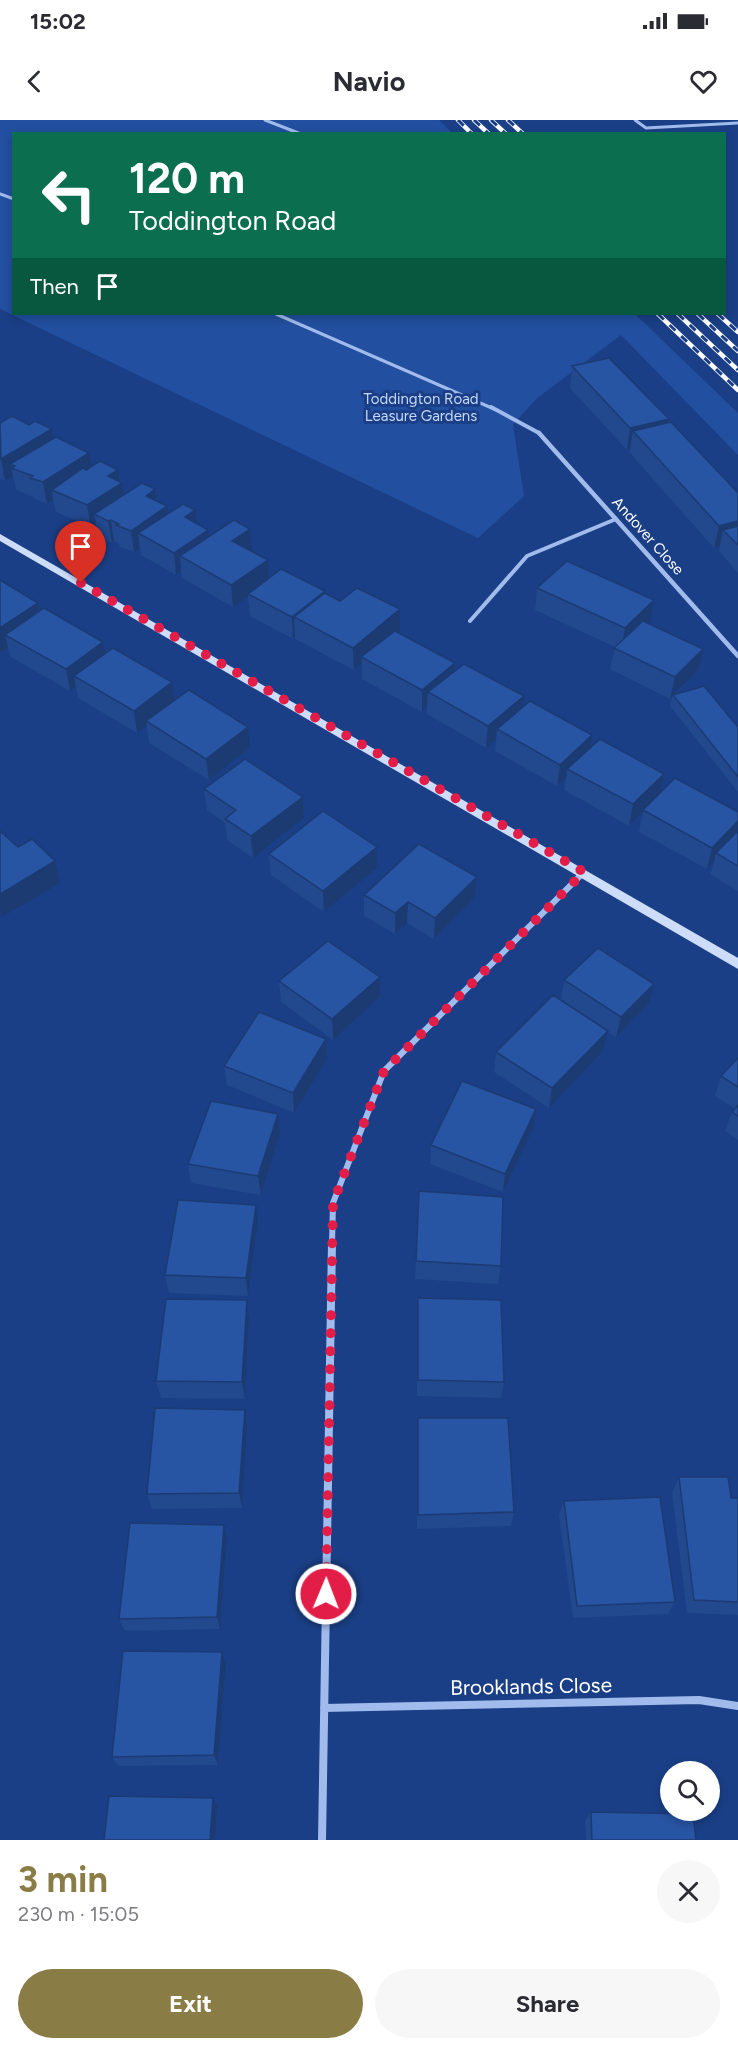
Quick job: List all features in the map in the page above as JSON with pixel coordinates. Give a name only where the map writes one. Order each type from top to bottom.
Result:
[{"type":"main road","points":[[0,537],[584,872],[738,964]]},
{"type":"street","name":"Andover Close","points":[[539,433],[738,656]]},
{"type":"street","points":[[322,1840],[333,1203],[384,1071],[584,872]]},
{"type":"street","name":"Brooklands Close","points":[[324,1708],[699,1700],[738,1706]]},
{"type":"lane","points":[[265,120],[296,132]]},
{"type":"lane","points":[[635,120],[646,128],[738,123]]},
{"type":"lane","points":[[278,315],[473,399],[539,433]]},
{"type":"lane","points":[[470,621],[527,556],[616,519]]},
{"type":"green space","name":"Toddington Road Leasure Gardens","points":[[0,120],[439,120],[451,132],[12,132],[12,315],[0,309]]},
{"type":"green space","name":"Toddington Road Leasure Gardens","points":[[13,315],[636,315],[738,413],[738,455],[621,335],[536,399],[513,425],[524,496],[478,538]]},
{"type":"building","points":[[609,358],[669,419],[630,428],[572,366]]},
{"type":"building","points":[[12,416],[29,425],[35,421],[52,429],[1,459],[0,423]]},
{"type":"building","points":[[671,422],[738,493],[738,521],[719,526],[633,431]]},
{"type":"building","points":[[56,437],[89,453],[43,482],[11,468],[15,466],[10,464]]},
{"type":"building","points":[[100,461],[118,470],[108,476],[122,483],[87,505],[52,490],[83,468],[86,470]]},
{"type":"building","points":[[142,483],[155,489],[146,496],[167,506],[131,531],[94,514]]},
{"type":"building","points":[[183,504],[195,510],[185,517],[208,530],[174,553],[138,533]]},
{"type":"building","points":[[234,520],[250,529],[232,541],[268,560],[231,585],[180,556]]},
{"type":"building","points":[[738,526],[738,545],[723,530]]},
{"type":"building","points":[[567,561],[654,600],[625,628],[537,588]]},
{"type":"building","points":[[281,569],[325,591],[292,617],[248,594]]},
{"type":"building","points":[[0,580],[38,603],[0,628]]},
{"type":"building","points":[[357,588],[400,609],[353,648],[294,617],[325,593],[340,601]]},
{"type":"building","points":[[44,608],[103,642],[66,669],[5,635]]},
{"type":"building","points":[[643,621],[703,649],[675,677],[614,648]]},
{"type":"building","points":[[395,631],[455,663],[422,690],[361,657]]},
{"type":"building","points":[[113,648],[172,682],[134,711],[74,676]]},
{"type":"building","points":[[464,664],[524,696],[488,726],[428,692]]},
{"type":"building","points":[[704,686],[738,727],[738,777],[673,695]]},
{"type":"building","points":[[189,690],[248,727],[206,759],[146,721]]},
{"type":"building","points":[[530,701],[592,735],[560,765],[497,729]]},
{"type":"building","points":[[600,739],[664,774],[633,804],[567,769]]},
{"type":"building","points":[[245,759],[303,797],[251,836],[225,819],[236,810],[204,789]]},
{"type":"building","points":[[675,778],[738,812],[738,821],[712,848],[643,810]]},
{"type":"building","points":[[323,811],[377,847],[323,891],[269,854]]},
{"type":"building","points":[[0,831],[18,847],[32,839],[55,861],[0,894]]},
{"type":"building","points":[[738,831],[738,866],[716,853]]},
{"type":"building","points":[[419,844],[477,877],[435,918],[408,902],[395,913],[364,895]]},
{"type":"building","points":[[328,941],[380,977],[332,1019],[279,981]]},
{"type":"building","points":[[598,948],[654,984],[621,1017],[564,980]]},
{"type":"building","points":[[553,995],[608,1031],[552,1088],[496,1052]]},
{"type":"building","points":[[259,1012],[326,1039],[293,1093],[224,1066]]},
{"type":"building","points":[[738,1058],[738,1087],[721,1076]]},
{"type":"building","points":[[462,1081],[536,1109],[505,1174],[431,1145]]},
{"type":"building","points":[[211,1101],[278,1114],[258,1176],[188,1164]]},
{"type":"building","points":[[738,1105],[738,1116],[732,1112]]},
{"type":"building","points":[[419,1191],[503,1197],[501,1266],[416,1261]]},
{"type":"building","points":[[178,1200],[256,1205],[246,1278],[165,1275]]},
{"type":"building","points":[[418,1298],[501,1300],[504,1382],[418,1380]]},
{"type":"building","points":[[166,1299],[247,1300],[242,1382],[156,1381]]},
{"type":"building","points":[[155,1408],[245,1410],[239,1493],[147,1494]]},
{"type":"building","points":[[418,1418],[508,1418],[514,1512],[418,1515]]},
{"type":"building","points":[[679,1477],[728,1477],[731,1498],[738,1498],[738,1602],[694,1600]]},
{"type":"building","points":[[660,1497],[675,1602],[577,1606],[564,1501]]},
{"type":"building","points":[[130,1523],[224,1525],[217,1617],[119,1619]]},
{"type":"building","points":[[123,1651],[222,1652],[214,1755],[112,1757]]},
{"type":"building","points":[[109,1796],[213,1798],[210,1840],[104,1840]]},
{"type":"building","points":[[591,1812],[660,1813],[660,1821],[694,1821],[696,1840],[592,1840]]},
{"type":"railway","points":[[458,120],[470,132]]},
{"type":"railway","points":[[474,120],[487,132]]},
{"type":"railway","points":[[491,120],[504,132]]},
{"type":"railway","points":[[508,120],[521,132]]},
{"type":"railway","points":[[659,315],[738,390]]},
{"type":"railway","points":[[679,315],[738,370]]},
{"type":"railway","points":[[699,315],[738,351]]},
{"type":"railway","points":[[719,315],[738,332]]},
{"type":"route","points":[[81,583],[584,872],[384,1071],[333,1203],[326,1594]]}]
